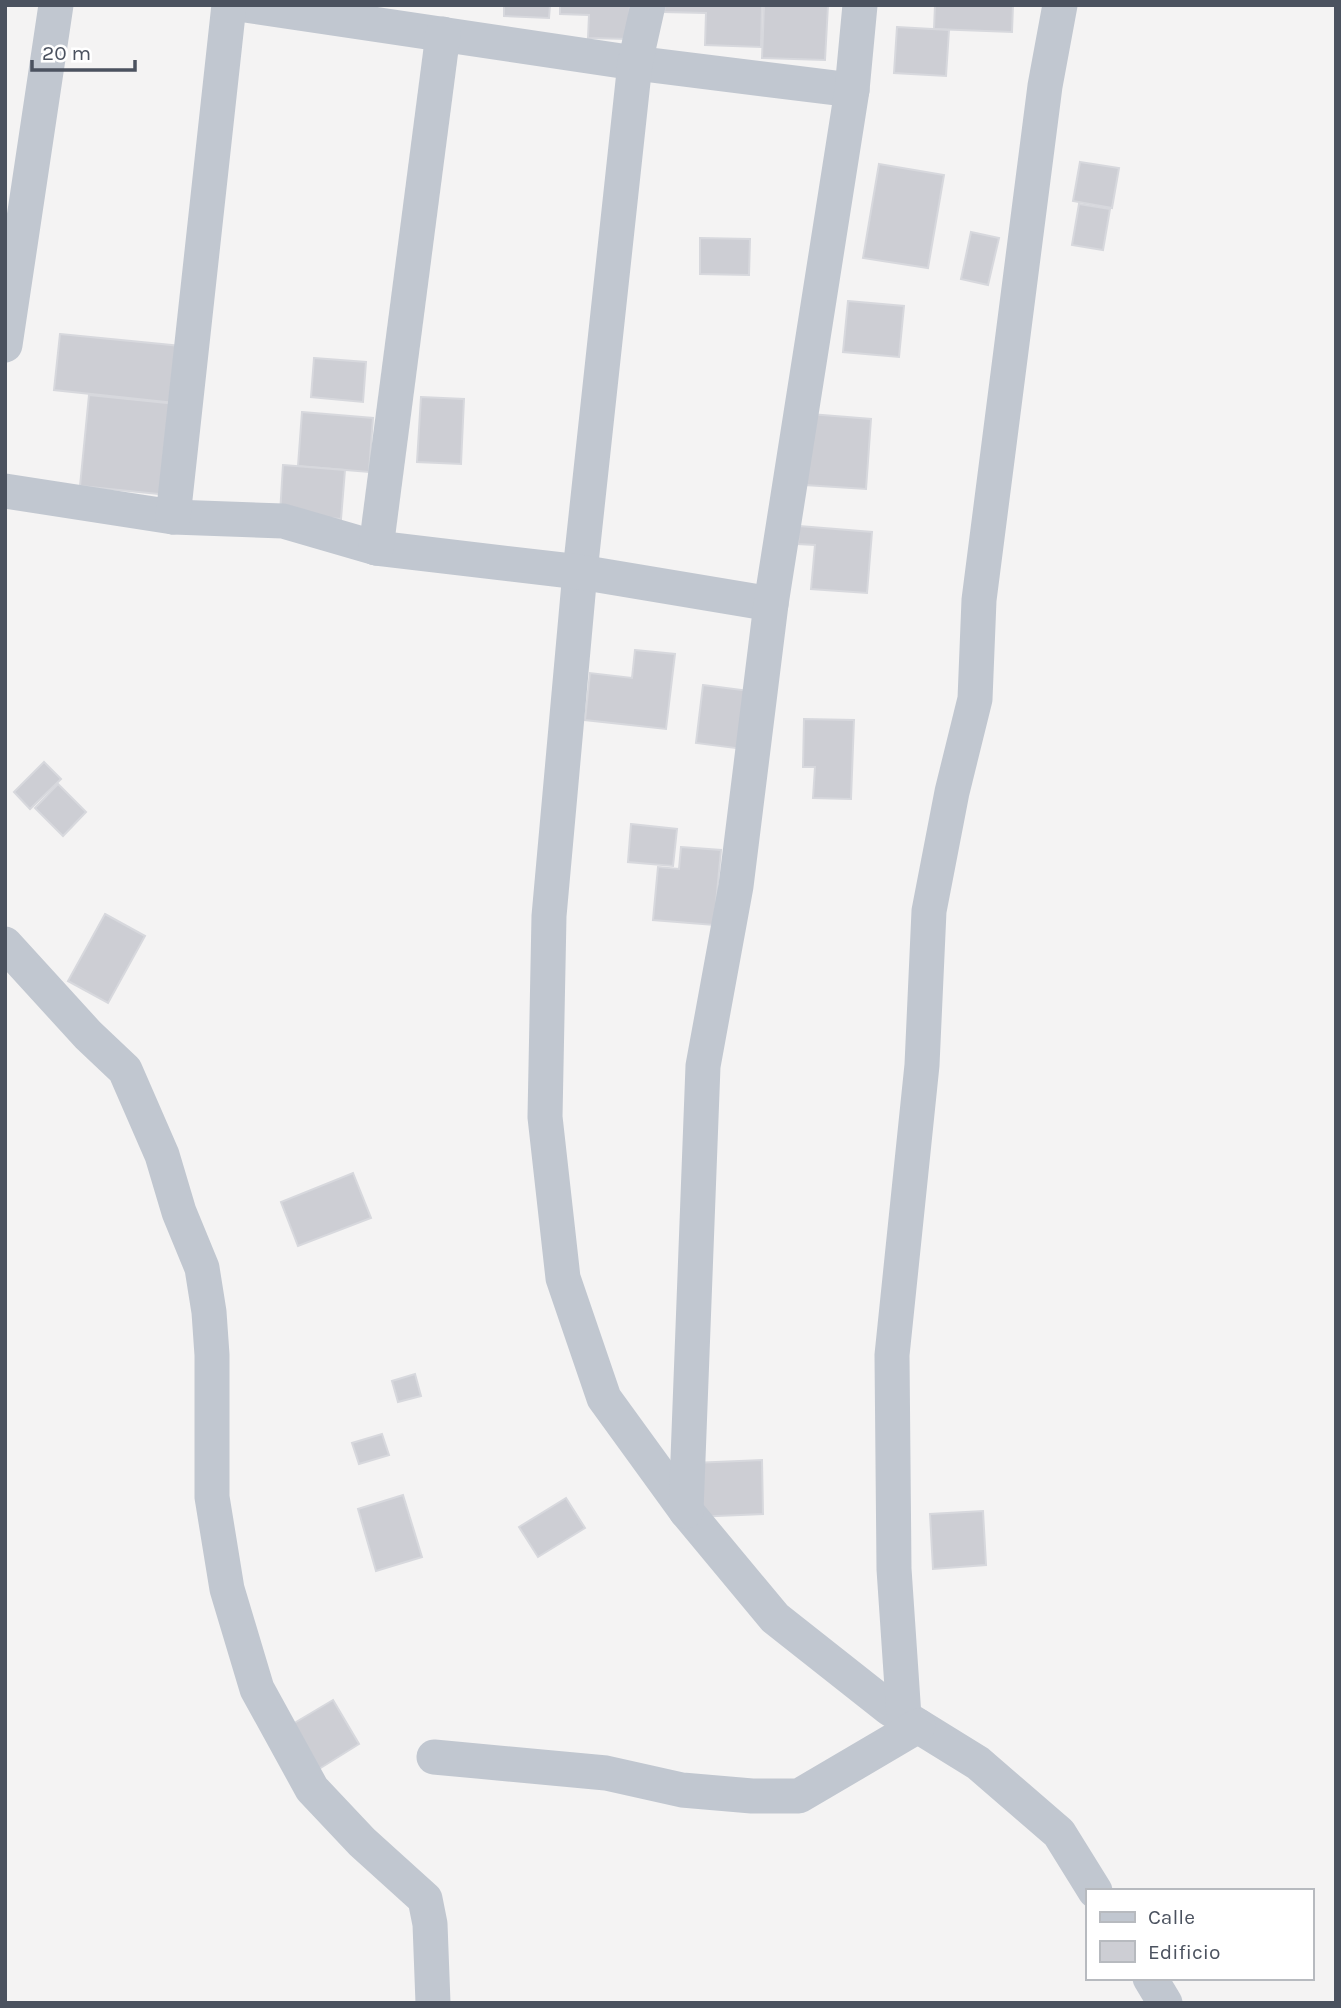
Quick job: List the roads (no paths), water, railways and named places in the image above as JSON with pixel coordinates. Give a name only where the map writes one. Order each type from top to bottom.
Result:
[{"type":"street","points":[[5,345],[56,5]]},
{"type":"street","points":[[173,517],[229,5]]},
{"type":"street","points":[[245,5],[635,63],[852,90]]},
{"type":"street","points":[[648,5],[635,63],[580,572],[549,916],[545,1117],[563,1278],[604,1398],[686,1511],[775,1618],[911,1722],[978,1763],[1059,1833],[1094,1889]]},
{"type":"street","points":[[686,1511],[703,1066],[736,886],[771,604],[852,90],[860,5]]},
{"type":"street","points":[[911,1722],[894,1569],[892,1355],[922,1065],[929,911],[952,792],[975,699],[979,600],[1045,86],[1060,5]]},
{"type":"street","points":[[376,548],[443,34]]},
{"type":"street","points":[[5,491],[173,517],[283,521],[376,548],[580,572],[771,604]]},
{"type":"street","points":[[5,944],[88,1035],[125,1070],[162,1155],[179,1212],[202,1268],[212,1354],[212,1497],[227,1589],[257,1689],[312,1789],[362,1842],[425,1899],[430,1924],[433,2003]]},
{"type":"street","points":[[434,1757],[606,1773],[682,1790],[752,1796],[799,1796],[911,1722]]},
{"type":"street","points":[[1151,1980],[1166,2003]]}]
